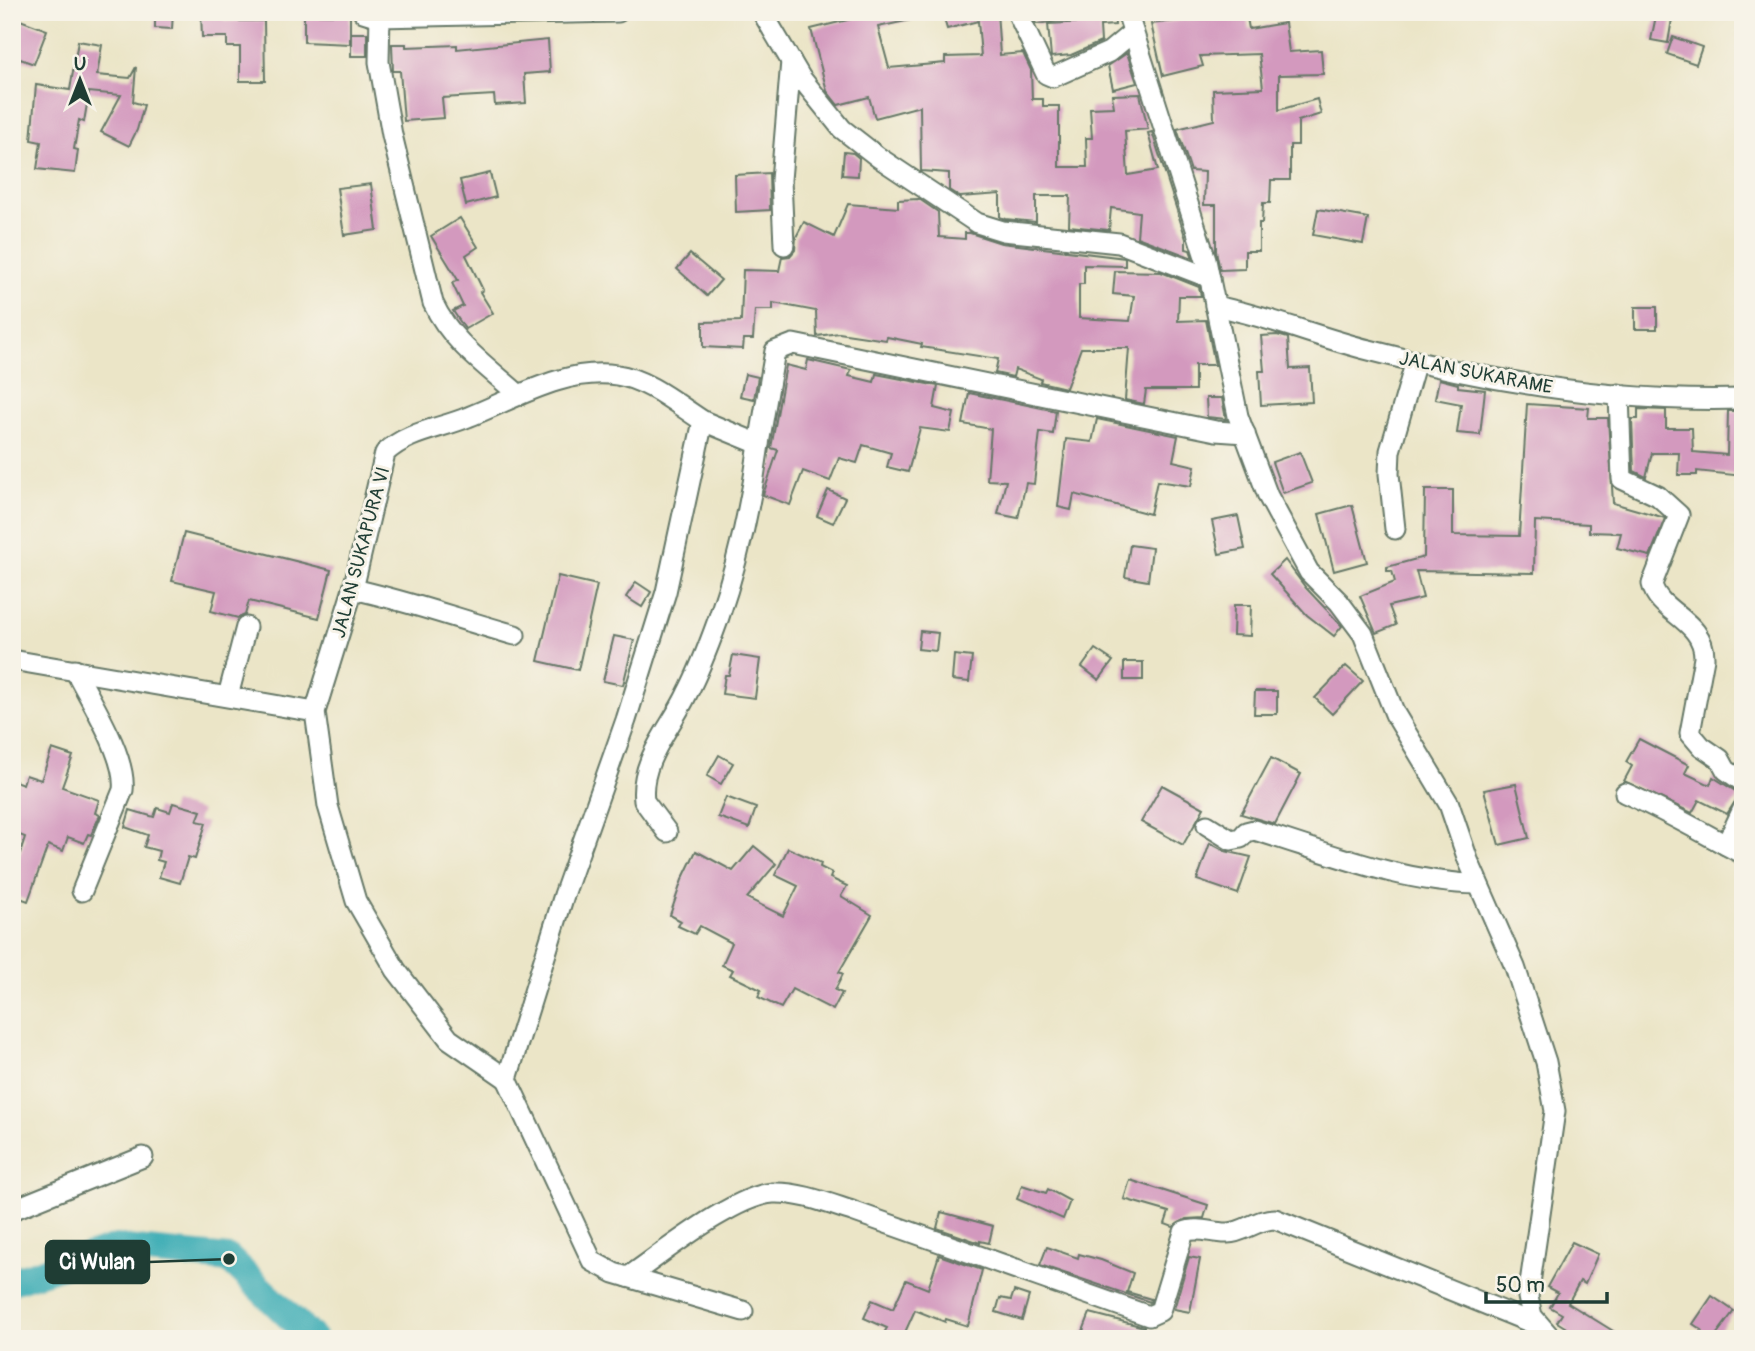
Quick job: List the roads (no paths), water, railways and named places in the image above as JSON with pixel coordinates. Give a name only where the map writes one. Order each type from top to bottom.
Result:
[{"type":"street","points":[[519,395],[457,340],[441,321],[433,303],[390,123],[374,14],[618,12]]},
{"type":"street","points":[[762,12],[816,99],[842,129],[878,157],[977,223],[1003,231],[1119,243],[1210,278]]},
{"type":"street","points":[[1017,12],[1046,74],[1053,77],[1109,52],[1133,32]]},
{"type":"street","points":[[1127,12],[1210,278],[1245,433],[1268,496],[1309,572],[1339,602],[1363,634],[1395,714],[1449,804],[1478,884],[1515,967],[1552,1081],[1555,1111],[1528,1297],[1537,1325],[1552,1339]]},
{"type":"street","points":[[784,245],[781,180],[791,61]]},
{"type":"street","name":"JALAN SUKARAME","points":[[1215,306],[1261,315],[1368,350],[1528,385],[1684,401],[1743,400]]},
{"type":"street","points":[[667,832],[644,801],[646,778],[653,753],[687,696],[718,619],[741,548],[775,351],[793,344],[1216,430],[1245,433]]},
{"type":"street","points":[[1395,530],[1389,474],[1390,451],[1416,360]]},
{"type":"street","name":"JALAN SUKAPURA VI","points":[[315,712],[353,589],[385,453],[398,440],[467,418],[519,395],[593,374],[619,375],[665,396],[703,421],[759,444]]},
{"type":"street","points":[[1619,394],[1622,479],[1658,496],[1679,515],[1652,584],[1657,594],[1698,634],[1703,646],[1704,658],[1690,733],[1700,746],[1720,760],[1726,769],[1743,782]]},
{"type":"street","points":[[507,1079],[564,895],[626,720],[666,592],[703,421]]},
{"type":"street","points":[[353,589],[404,601],[429,611],[515,635]]},
{"type":"street","points":[[228,696],[246,627]]},
{"type":"street","points":[[12,660],[315,712],[328,806],[356,901],[396,970],[449,1039],[507,1079],[592,1261],[628,1277],[743,1311]]},
{"type":"street","points":[[75,670],[112,745],[125,779],[82,891]]},
{"type":"street","points":[[1625,793],[1672,814],[1694,830],[1734,849],[1743,809]]},
{"type":"street","points":[[1207,825],[1231,840],[1241,838],[1246,832],[1254,830],[1394,873],[1454,883],[1478,884]]},
{"type":"street","points":[[12,1210],[142,1157]]},
{"type":"street","points":[[628,1277],[730,1208],[769,1193],[814,1199],[852,1211],[1149,1316],[1160,1311],[1184,1232],[1190,1229],[1227,1234],[1265,1219],[1275,1219],[1537,1325]]},
{"type":"waterway","points":[[12,1281],[116,1248],[229,1259],[313,1339]]},
{"type":"place","name":"Ci Wulan","points":[[229,1259]]}]
